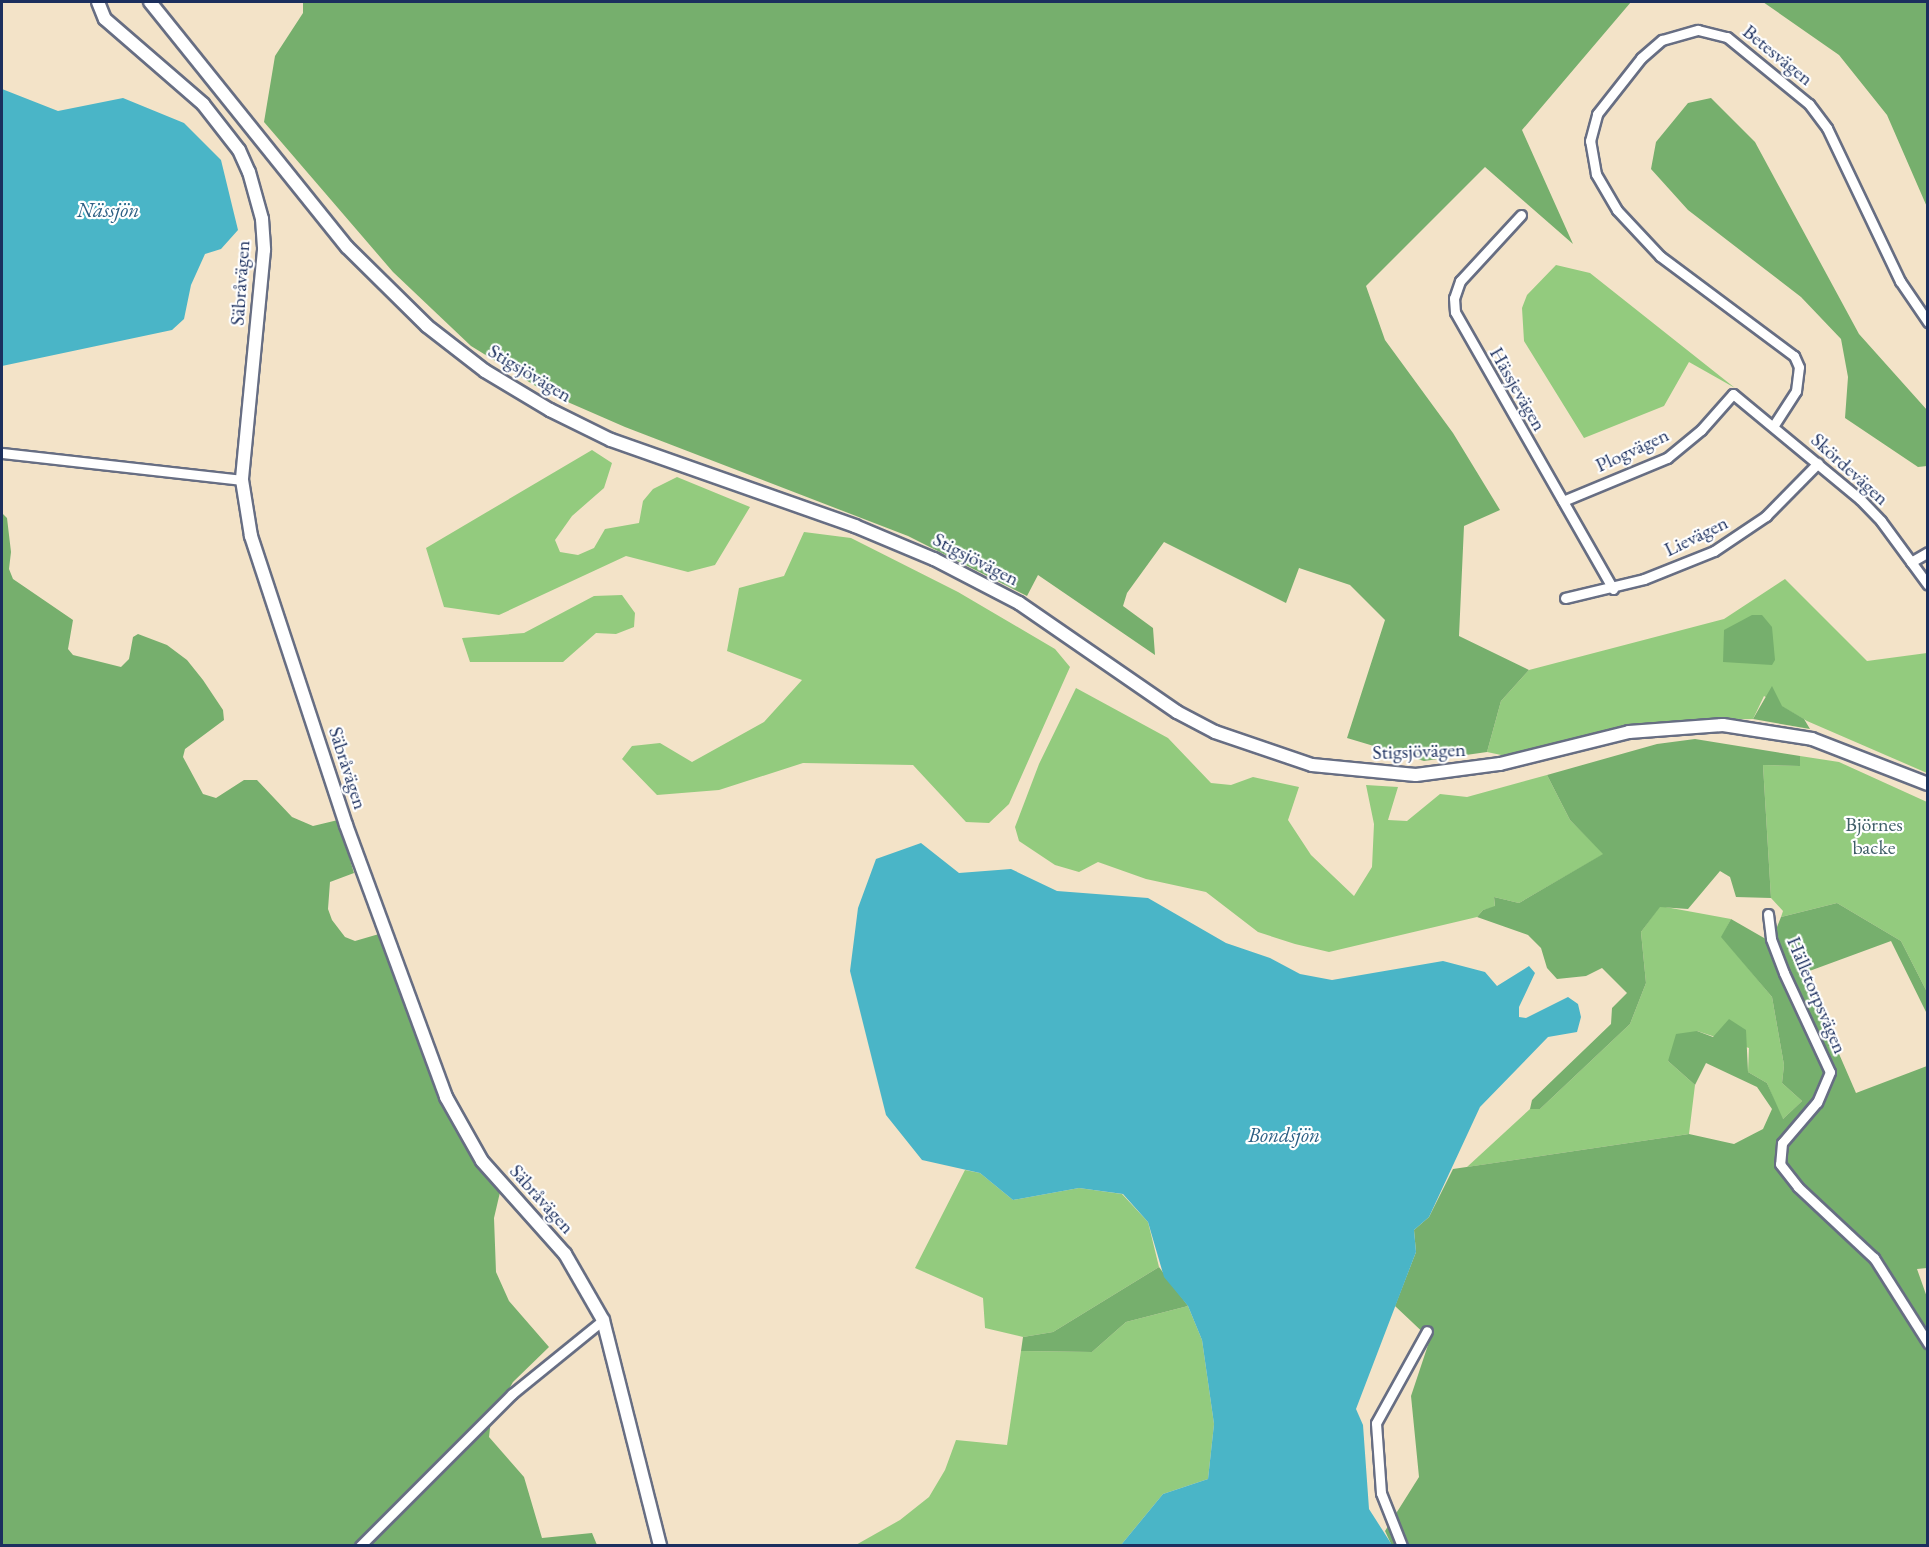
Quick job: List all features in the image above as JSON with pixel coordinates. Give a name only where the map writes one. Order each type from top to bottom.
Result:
[{"type":"main road","name":"Säbråvägen","points":[[98,2],[105,19],[180,81],[220,124],[239,150],[258,198],[264,250],[242,480],[251,536],[342,814],[446,1097],[482,1161],[565,1254],[603,1320],[660,1545]]},
{"type":"main road","name":"Stigsjövägen","points":[[150,2],[347,247],[427,326],[485,370],[550,410],[611,440],[855,526],[956,569],[1019,603],[1177,712],[1215,732],[1312,765],[1416,775],[1500,764],[1629,732],[1723,725],[1812,739],[1928,784]]},
{"type":"street","name":"Betesvägen","points":[[1774,425],[1796,391],[1798,367],[1794,356],[1660,256],[1617,210],[1596,174],[1590,141],[1597,114],[1641,58],[1662,40],[1698,30],[1727,37],[1809,104],[1827,128],[1900,281],[1928,322]]},
{"type":"street","name":"Hässjevägen","points":[[1521,215],[1460,281],[1455,312],[1613,589]]},
{"type":"street","name":"Plogvägen","points":[[1563,501],[1667,458],[1701,430],[1733,394]]},
{"type":"street","name":"Skördevägen","points":[[1733,394],[1774,425],[1881,521],[1928,585]]},
{"type":"street","points":[[2,453],[242,480]]},
{"type":"street","name":"Lievägen","points":[[1565,598],[1613,589],[1686,563],[1741,535],[1792,492],[1818,463]]},
{"type":"street","points":[[1911,562],[1928,552]]},
{"type":"street","name":"Hälletorpsvägen","points":[[1768,914],[1771,939],[1784,973],[1830,1072],[1818,1102],[1782,1143],[1780,1164],[1798,1187],[1874,1258],[1928,1343]]},
{"type":"street","points":[[360,1545],[512,1394],[603,1320]]},
{"type":"street","points":[[1402,1545],[1381,1493],[1377,1423],[1427,1331]]},
{"type":"green space","points":[[303,2],[1631,2],[1522,130],[1573,244],[1485,167],[1366,286],[1385,340],[1453,433],[1500,510],[1464,526],[1459,636],[1529,670],[1501,701],[1487,752],[1424,761],[1347,738],[1385,620],[1350,585],[1299,568],[1286,603],[1164,542],[1127,593],[1123,606],[1153,628],[1155,655],[1038,575],[1027,596],[908,536],[625,427],[547,393],[471,346],[393,272],[264,122],[275,56],[303,13]]},
{"type":"green space","points":[[1763,2],[1927,2],[1927,207],[1887,115],[1839,55]]},
{"type":"green space","points":[[1711,98],[1755,142],[1859,334],[1927,410],[1927,466],[1918,467],[1845,418],[1848,377],[1841,339],[1801,297],[1688,210],[1651,169],[1656,142],[1688,103]]},
{"type":"green space","points":[[1556,265],[1590,273],[1735,388],[1689,362],[1664,406],[1584,438],[1524,341],[1522,308],[1527,295]]},
{"type":"green space","points":[[592,450],[612,463],[604,488],[572,516],[555,540],[560,552],[578,555],[594,548],[605,529],[639,523],[643,501],[653,489],[677,477],[750,507],[715,565],[688,572],[626,556],[499,615],[444,607],[426,548]]},
{"type":"green space","points":[[2,513],[7,518],[11,552],[9,569],[13,579],[73,620],[68,649],[73,655],[121,667],[129,659],[133,637],[138,634],[167,645],[187,660],[203,680],[223,710],[224,720],[185,749],[183,757],[203,794],[216,798],[244,780],[257,780],[292,817],[313,826],[338,820],[354,873],[330,882],[328,909],[332,920],[345,937],[355,941],[379,934],[444,1108],[501,1188],[494,1218],[496,1272],[509,1301],[549,1347],[513,1382],[491,1420],[489,1437],[524,1477],[542,1538],[592,1533],[597,1545],[2,1545]]},
{"type":"green space","points":[[804,532],[851,538],[958,592],[1055,649],[1070,667],[1009,804],[989,823],[966,822],[913,765],[803,763],[719,790],[657,795],[622,759],[632,746],[660,743],[692,762],[764,722],[802,680],[727,651],[739,588],[784,576]]},
{"type":"green space","points":[[1785,579],[1867,661],[1927,653],[1927,773],[1807,721],[1764,696],[1753,719],[1689,720],[1506,756],[1487,752],[1501,701],[1529,670],[1724,619]]},
{"type":"green space","points":[[622,595],[635,613],[634,627],[616,634],[596,633],[563,662],[470,662],[462,638],[524,633],[594,596]]},
{"type":"green space","points":[[1752,615],[1762,615],[1772,627],[1775,660],[1772,665],[1723,662],[1724,630]]},
{"type":"green space","points":[[1772,686],[1782,706],[1804,719],[1810,729],[1753,719]]},
{"type":"green space","points":[[1076,688],[1168,738],[1211,783],[1231,785],[1253,777],[1299,787],[1288,820],[1311,855],[1354,896],[1372,867],[1374,824],[1366,785],[1398,787],[1388,820],[1407,821],[1440,794],[1467,797],[1547,775],[1570,820],[1604,854],[1519,903],[1494,897],[1495,907],[1483,910],[1477,917],[1329,952],[1295,944],[1258,932],[1206,892],[1146,879],[1098,862],[1079,872],[1055,865],[1019,841],[1015,827],[1039,764]]},
{"type":"green space","points":[[1695,739],[1800,756],[1800,766],[1763,765],[1771,898],[1736,897],[1730,877],[1720,871],[1688,909],[1660,907],[1641,932],[1646,983],[1630,1024],[1540,1109],[1530,1109],[1532,1100],[1611,1024],[1612,1008],[1627,993],[1602,968],[1586,976],[1557,979],[1547,968],[1541,948],[1528,935],[1477,917],[1483,910],[1495,906],[1494,897],[1519,903],[1603,854],[1570,820],[1547,775],[1657,744]]},
{"type":"green space","name":"Björnes backe","points":[[1800,756],[1839,762],[1927,802],[1927,992],[1901,941],[1837,903],[1781,917],[1783,911],[1771,898],[1763,765],[1800,766]]},
{"type":"green space","points":[[1837,903],[1901,941],[1927,992],[1927,1014],[1891,941],[1804,973],[1856,1093],[1927,1066],[1927,1268],[1917,1269],[1928,1300],[1927,1545],[1392,1546],[1385,1531],[1419,1477],[1411,1396],[1430,1339],[1395,1306],[1416,1252],[1414,1230],[1429,1217],[1453,1169],[1689,1134],[1734,1144],[1763,1129],[1772,1109],[1757,1087],[1706,1063],[1695,1085],[1668,1061],[1676,1034],[1697,1031],[1713,1037],[1729,1019],[1746,1030],[1748,1072],[1767,1083],[1783,1119],[1802,1101],[1782,1083],[1784,1065],[1772,997],[1721,937],[1731,919],[1771,942],[1781,917]]},
{"type":"green space","points":[[1660,906],[1731,919],[1722,937],[1772,997],[1784,1065],[1782,1083],[1802,1101],[1782,1120],[1767,1083],[1748,1072],[1749,1048],[1697,1031],[1668,1061],[1695,1085],[1689,1134],[1467,1167],[1530,1109],[1540,1109],[1630,1024],[1646,983],[1641,932]]},
{"type":"green space","points":[[965,1170],[980,1173],[1013,1200],[1079,1188],[1122,1194],[1148,1222],[1159,1267],[1053,1332],[1023,1337],[985,1328],[983,1298],[915,1268]]},
{"type":"green space","points":[[1159,1267],[1188,1306],[1126,1322],[1092,1352],[1021,1351],[1023,1337],[1053,1332]]},
{"type":"green space","points":[[1188,1306],[1202,1340],[1214,1424],[1208,1479],[1163,1494],[1121,1545],[854,1546],[900,1520],[929,1497],[945,1470],[956,1440],[1007,1445],[1021,1351],[1092,1352],[1126,1322]]},
{"type":"water","name":"Nässjön","points":[[2,89],[58,111],[123,98],[184,123],[221,160],[238,230],[221,249],[205,254],[191,285],[184,319],[172,330],[2,366]]},
{"type":"water","name":"Bondsjön","points":[[921,843],[959,873],[1011,869],[1057,891],[1148,898],[1226,943],[1270,958],[1300,974],[1332,980],[1443,961],[1485,972],[1497,986],[1529,966],[1535,973],[1519,1007],[1519,1017],[1526,1018],[1568,997],[1578,1004],[1581,1017],[1577,1032],[1548,1037],[1480,1107],[1429,1217],[1414,1230],[1416,1252],[1356,1409],[1363,1425],[1369,1509],[1392,1545],[1121,1545],[1163,1494],[1208,1479],[1214,1424],[1202,1340],[1188,1306],[1164,1277],[1148,1222],[1123,1194],[1079,1188],[1013,1200],[980,1173],[922,1160],[886,1115],[850,971],[858,908],[876,859]]}]
